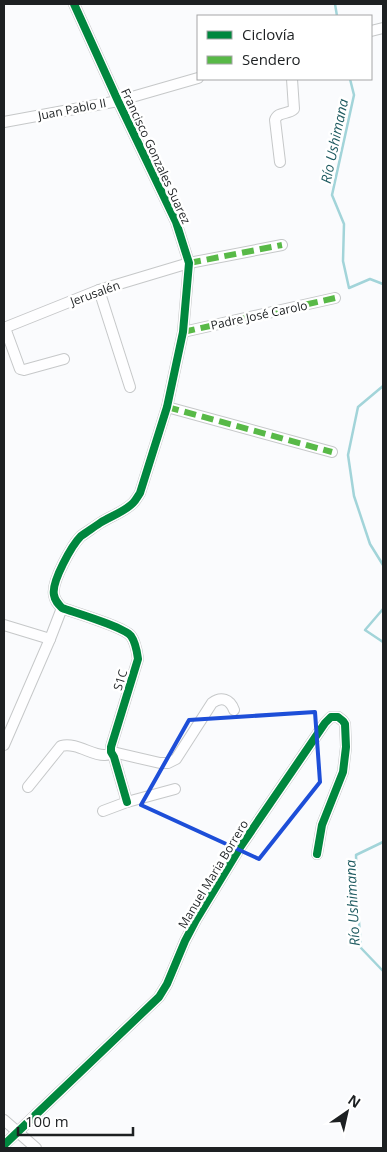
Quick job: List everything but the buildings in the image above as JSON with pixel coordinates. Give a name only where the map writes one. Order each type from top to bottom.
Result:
[{"type":"street","name":"Francisco Gonzales Suarez","points":[[62,608],[54,596],[54,589],[67,557],[80,538],[133,503],[140,493],[167,407],[183,332],[189,263],[176,222],[74,4]]},
{"type":"street","name":"Juan Pablo II","points":[[4,122],[118,101],[197,78]]},
{"type":"street","points":[[280,162],[275,118],[279,114],[289,113],[294,110],[292,80]]},
{"type":"street","name":"Jerusalén","points":[[4,328],[99,290],[189,263],[282,245]]},
{"type":"street","points":[[99,290],[130,387]]},
{"type":"street","name":"Padre José Carolo","points":[[183,332],[335,298]]},
{"type":"street","points":[[4,328],[20,369],[24,370],[64,359]]},
{"type":"street","points":[[167,407],[332,452]]},
{"type":"street","points":[[4,745],[62,608]]},
{"type":"street","name":"S1C","points":[[62,608],[119,628],[131,636],[136,648],[138,659],[111,752]]},
{"type":"street","points":[[4,625],[50,638]]},
{"type":"street","points":[[28,788],[61,746],[69,745],[105,755],[111,752],[160,763],[168,763],[176,759],[212,703],[219,699],[225,699],[234,710]]},
{"type":"street","name":"Manuel Maria Borrero","points":[[4,1145],[159,997],[167,984],[196,920],[241,846],[325,723],[331,717],[335,717],[341,719],[345,724],[346,747],[343,772],[322,825],[317,854]]},
{"type":"street","points":[[111,752],[127,802]]},
{"type":"street","points":[[103,811],[175,788]]},
{"type":"street","points":[[4,1120],[36,1148]]},
{"type":"highlighted area","points":[[315,712],[320,782],[259,859],[141,805],[189,720]]},
{"type":"waterway","name":"Río Ushimana","points":[[335,4],[337,15]]},
{"type":"waterway","name":"Río Ushimana","points":[[350,80],[354,95],[332,195],[344,224],[343,261],[349,288],[370,279],[383,284]]},
{"type":"waterway","name":"Río Ushimana","points":[[383,386],[358,407],[348,455],[354,496],[370,544],[383,565]]},
{"type":"waterway","name":"Río Ushimana","points":[[383,609],[365,630],[383,642]]},
{"type":"waterway","name":"Río Ushimana","points":[[383,842],[356,855],[361,948],[383,971]]},
{"type":"marked path","points":[[189,263],[282,245]]},
{"type":"marked path","points":[[183,332],[335,298]]},
{"type":"marked path","points":[[167,407],[332,452]]},
{"type":"cycle path","points":[[74,4],[176,222],[189,263],[183,332],[167,407],[140,493],[129,506],[81,536],[63,564],[54,589],[55,599],[62,608],[99,620],[127,632],[135,645],[138,659],[111,747],[127,802]]},
{"type":"cycle path","points":[[4,1145],[159,997],[167,984],[196,920],[241,846],[325,723],[331,717],[338,717],[345,724],[346,747],[343,772],[322,825],[317,854]]}]
